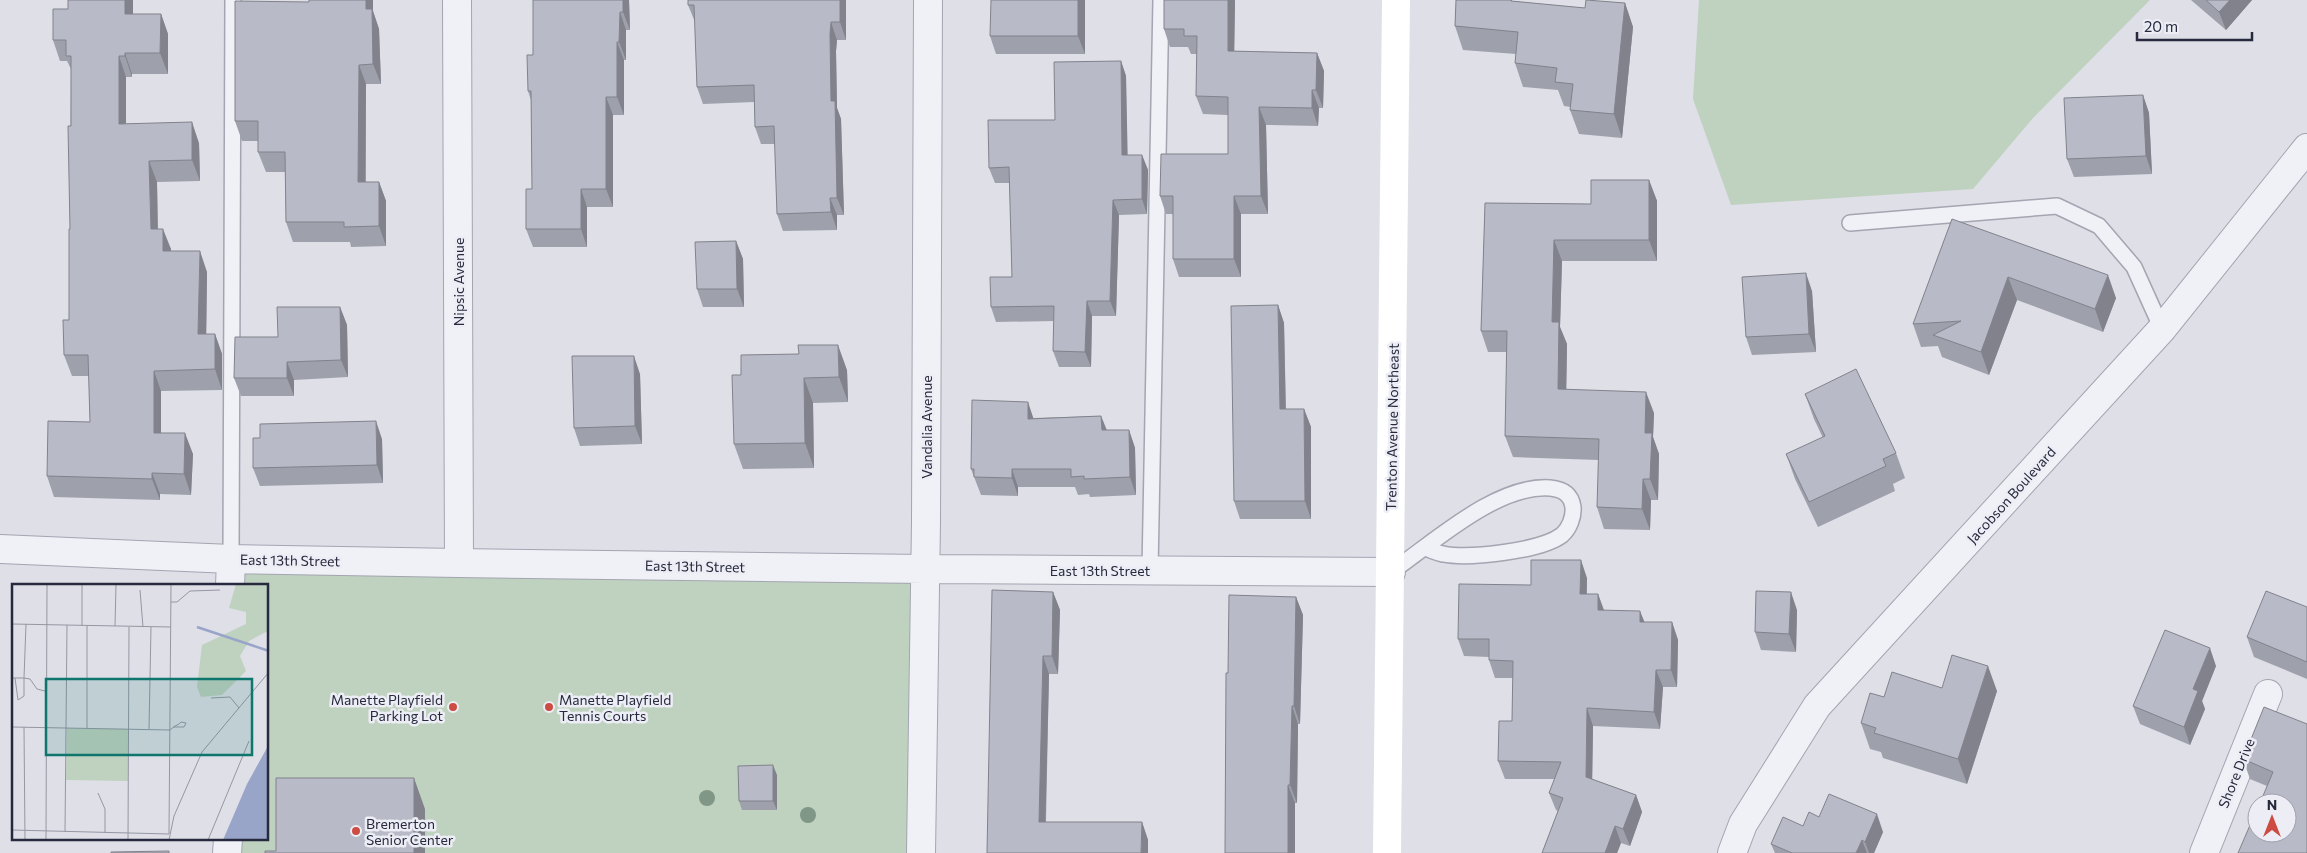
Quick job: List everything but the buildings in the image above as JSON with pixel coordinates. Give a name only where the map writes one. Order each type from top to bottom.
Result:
[{"type":"main road","name":"Trenton Avenue Northeast","points":[[1387,853],[1396,0]]},
{"type":"street","name":"Nipsic Avenue","points":[[457,0],[459,563]]},
{"type":"street","name":"Vandalia Avenue","points":[[921,853],[925,569],[928,0]]},
{"type":"street","name":"Jacobson Boulevard","points":[[1732,853],[1743,824],[1817,706],[2162,329],[2307,148]]},
{"type":"street","name":"East 13th Street","points":[[0,549],[230,558],[459,563],[1391,572]]},
{"type":"street","points":[[230,558],[230,584]]},
{"type":"street","name":"Shore Drive","points":[[2204,853],[2268,694]]},
{"type":"street","points":[[228,840],[228,853]]},
{"type":"lane","points":[[230,558],[233,0]]},
{"type":"lane","points":[[1150,570],[1162,0]]},
{"type":"lane","points":[[1850,223],[2057,206],[2100,226],[2134,266],[2162,329]]},
{"type":"lane","points":[[1391,572],[1484,506],[1514,492],[1542,487],[1560,488],[1570,497],[1573,509],[1571,522],[1563,534],[1546,543],[1510,552],[1471,555],[1443,554],[1425,548]]},
{"type":"green space","points":[[1699,0],[2150,0],[2033,118],[1973,189],[1731,205],[1693,99]]},
{"type":"green space","points":[[231,559],[925,569],[921,853],[227,853],[228,840],[269,840],[269,584],[230,584]]},
{"type":"place","name":"Manette Playfield Parking Lot","points":[[453,707]]},
{"type":"place","name":"Manette Playfield Tennis Courts","points":[[549,707]]},
{"type":"place","name":"Bremerton Senior Center","points":[[356,831]]}]
